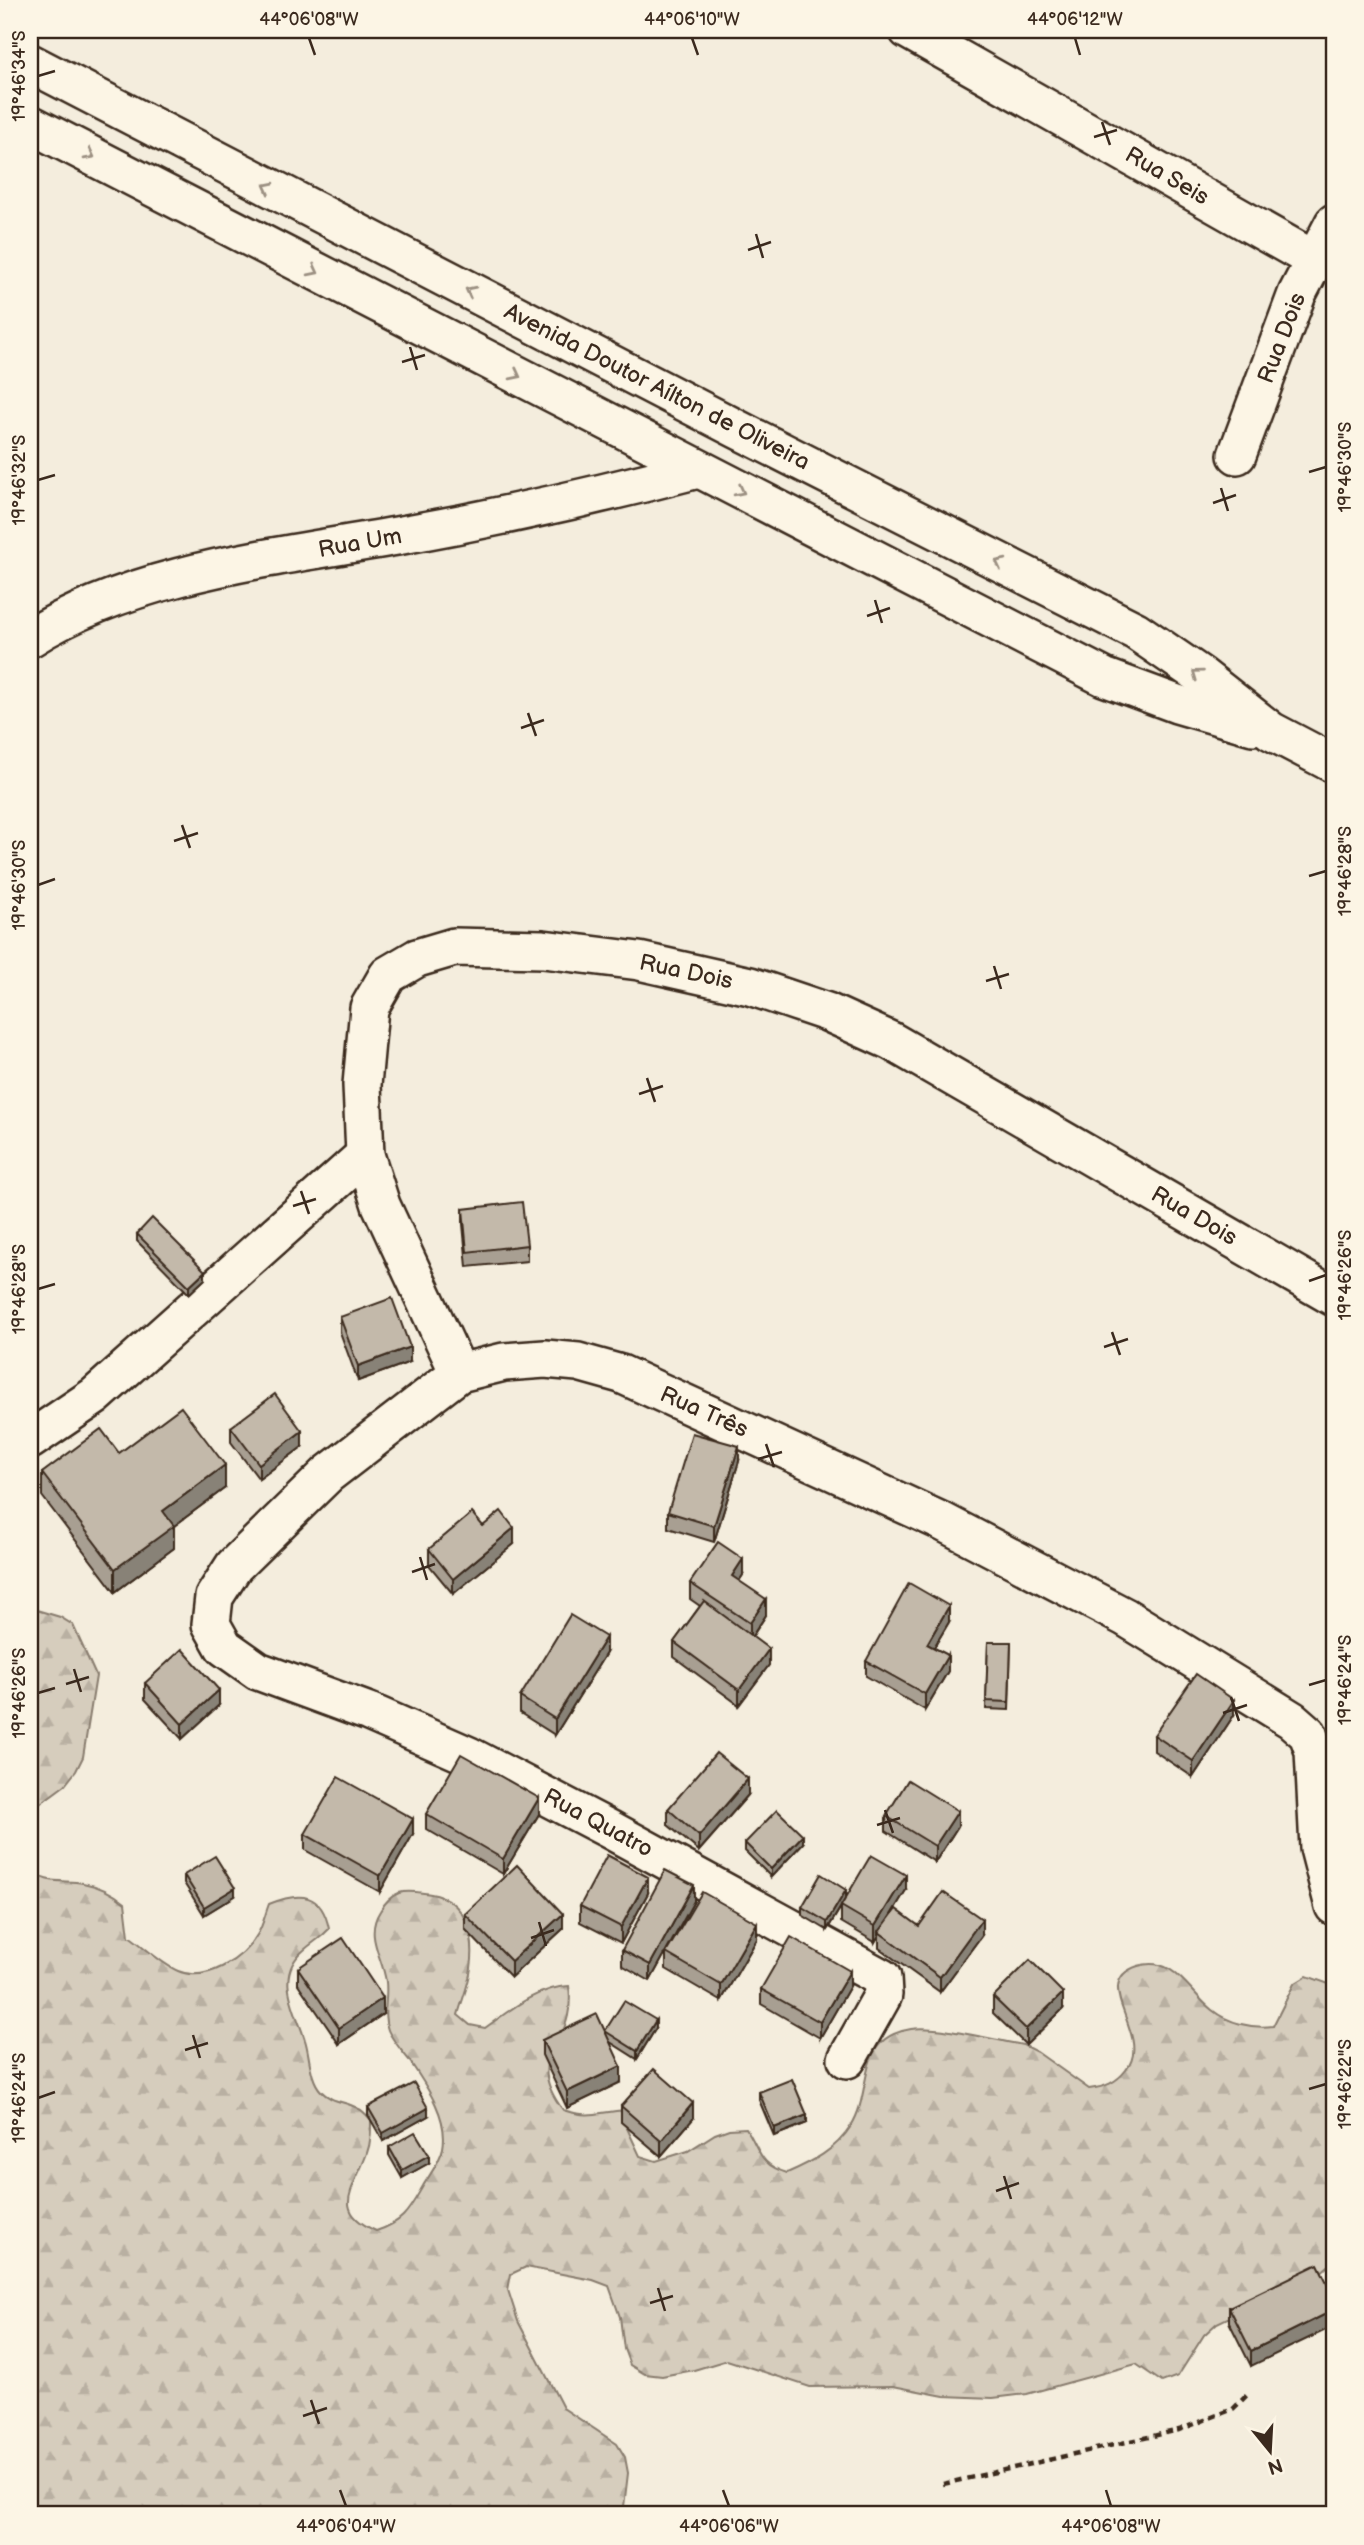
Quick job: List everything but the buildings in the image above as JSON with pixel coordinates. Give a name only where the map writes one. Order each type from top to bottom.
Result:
[{"type":"street","name":"Rua Seis","points":[[928,34],[1316,261]]},
{"type":"street","name":"Avenida Doutor Aílton de Oliveira","points":[[30,63],[1136,632],[1200,676],[1271,731],[1334,764]]},
{"type":"street","name":"Avenida Doutor Aílton de Oliveira","points":[[30,124],[1104,677],[1177,704],[1271,731]]},
{"type":"street","name":"Rua Dois","points":[[1237,455],[1297,294],[1334,223]]},
{"type":"street","name":"Rua Um","points":[[30,638],[82,608],[211,569],[478,521],[698,469]]},
{"type":"street","name":"Rua Dois","points":[[459,1373],[381,1205],[365,1155],[362,1085],[369,1008],[388,975],[417,958],[454,947],[543,948],[639,961],[750,986],[827,1012],[891,1041],[1334,1297]]},
{"type":"street","points":[[30,1440],[95,1396],[365,1155]]},
{"type":"street","name":"Rua Três","points":[[223,1647],[211,1624],[214,1597],[234,1566],[328,1474],[459,1373],[504,1362],[545,1359],[578,1362],[621,1374],[941,1521],[1112,1611],[1292,1720],[1308,1734],[1314,1751],[1319,1848],[1334,1906]]},
{"type":"street","name":"Rua Quatro","points":[[223,1647],[258,1671],[369,1712],[469,1756],[882,1978],[883,1995],[847,2059]]},
{"type":"path","points":[[943,2484],[1179,2430],[1233,2409],[1249,2393]]},
{"type":"green space","points":[[30,1608],[60,1617],[73,1625],[96,1676],[83,1757],[65,1785],[30,1811]]},
{"type":"green space","points":[[30,1868],[48,1880],[89,1884],[115,1896],[125,1903],[129,1936],[165,1964],[189,1974],[212,1971],[243,1952],[259,1931],[269,1904],[300,1897],[308,1898],[321,1908],[329,1929],[295,1960],[288,1982],[290,1994],[317,2086],[330,2098],[354,2106],[371,2120],[368,2149],[349,2197],[349,2206],[353,2215],[376,2231],[393,2224],[409,2208],[440,2158],[444,2136],[434,2101],[392,2038],[386,2024],[386,1982],[374,1929],[382,1908],[399,1893],[415,1892],[443,1898],[453,1904],[466,1921],[472,1944],[471,1968],[458,2015],[470,2025],[485,2028],[535,1995],[569,1986],[568,2016],[546,2070],[550,2088],[563,2110],[588,2114],[625,2110],[626,2126],[640,2156],[656,2161],[688,2151],[715,2134],[729,2129],[746,2128],[765,2161],[787,2173],[823,2154],[845,2134],[858,2112],[873,2054],[881,2043],[893,2034],[911,2029],[936,2029],[1023,2045],[1089,2089],[1105,2086],[1118,2078],[1126,2070],[1133,2056],[1133,2041],[1119,1997],[1118,1984],[1124,1974],[1138,1966],[1151,1964],[1171,1970],[1218,2015],[1233,2022],[1257,2027],[1273,2026],[1294,1984],[1307,1976],[1329,1984],[1334,1995],[1334,2261],[1319,2274],[1217,2323],[1204,2335],[1178,2376],[1162,2382],[1136,2364],[1027,2394],[993,2398],[944,2396],[893,2386],[810,2387],[727,2360],[662,2376],[645,2374],[630,2365],[624,2349],[620,2317],[609,2286],[593,2280],[526,2267],[511,2274],[508,2290],[518,2321],[563,2408],[617,2444],[625,2457],[628,2473],[623,2515],[30,2515]]}]
